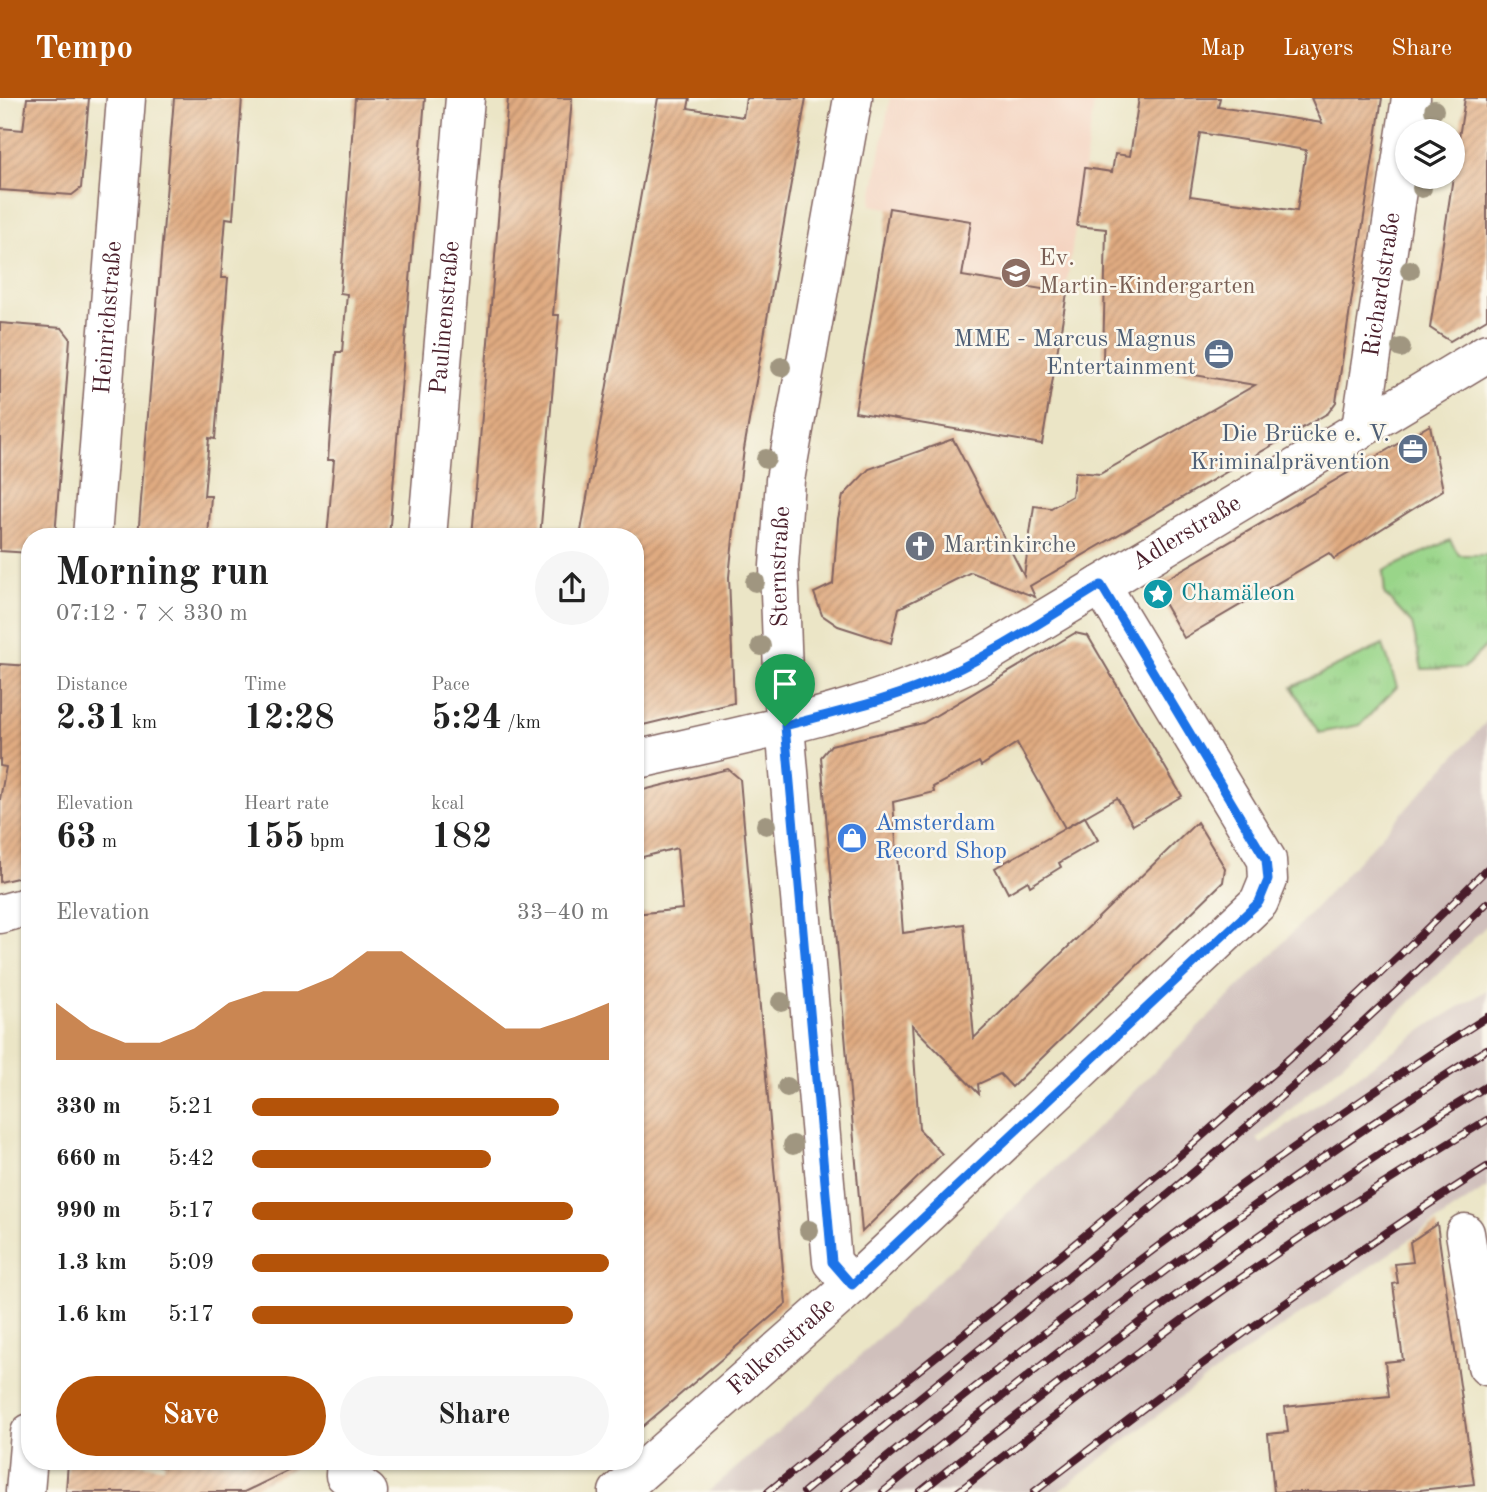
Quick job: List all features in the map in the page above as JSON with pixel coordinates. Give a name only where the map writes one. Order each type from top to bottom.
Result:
[{"type":"street","name":"Heinrichstraße","points":[[93,528],[126,98]]},
{"type":"street","name":"Paulinenstraße","points":[[428,528],[465,98]]},
{"type":"street","name":"Sternstraße","points":[[852,1285],[832,1262],[785,726],[779,617],[785,480],[853,98]]},
{"type":"street","name":"Richardstraße","points":[[1361,428],[1411,98]]},
{"type":"street","name":"Adlerstraße","points":[[644,758],[872,703],[929,682],[983,656],[1487,353]]},
{"type":"street","name":"Falkenstraße","points":[[644,1469],[852,1285],[1259,902],[1268,880],[1266,860],[1101,585]]},
{"type":"street","points":[[0,914],[21,908]]},
{"type":"street","points":[[1465,1233],[1487,1366]]},
{"type":"street","points":[[25,1492],[27,1470]]},
{"type":"street","name":"Falkenstraße","points":[[618,1492],[643,1470]]},
{"type":"shaded area","name":"Ev. Martin-Kindergarten","points":[[890,98],[1095,98],[1042,444],[935,426],[970,222],[871,205]]},
{"type":"shaded area","points":[[1487,721],[1487,925],[1391,1021],[1257,1139],[1261,1144],[1431,1024],[1487,990],[1487,1187],[1201,1382],[1058,1492],[708,1492],[808,1406],[1108,1117],[1278,948]]},
{"type":"green space","points":[[1450,540],[1459,555],[1487,555],[1487,645],[1464,668],[1422,669],[1412,624],[1385,595],[1383,571]]},
{"type":"green space","points":[[1383,645],[1397,687],[1360,725],[1319,733],[1292,687]]},
{"type":"building","points":[[27,98],[89,98],[81,188],[72,195],[0,190],[0,128],[23,130]]},
{"type":"building","points":[[174,98],[242,98],[233,219],[226,218],[221,278],[228,278],[215,439],[209,438],[204,496],[211,496],[209,528],[139,528]]},
{"type":"building","points":[[355,98],[425,98],[390,528],[328,528],[334,460],[328,460],[336,352],[342,352],[347,294],[340,293]]},
{"type":"building","points":[[508,98],[572,98],[553,315],[559,315],[541,528],[473,528]]},
{"type":"building","points":[[658,98],[690,98],[688,108],[743,117],[746,98],[806,98],[744,449],[735,520],[729,577],[734,703],[644,725],[644,528],[582,528]]},
{"type":"building","points":[[1139,98],[1220,98],[1218,107],[1322,123],[1311,98],[1382,98],[1336,402],[1328,413],[1030,586],[1035,597],[971,572],[899,608],[891,643],[838,626],[822,615],[814,593],[833,584],[838,519],[843,496],[869,469],[953,439],[1024,576],[1034,506],[1051,508],[1072,496],[1075,472],[1100,474],[1255,385],[1103,360],[1106,229],[1077,226],[1085,168],[1112,172],[1115,154],[1130,156]],"holes":[[[1200,133],[1306,150],[1297,211],[1190,196]]]},
{"type":"building","points":[[1465,98],[1487,98],[1487,319],[1450,341],[1430,328],[1451,189],[1465,189],[1465,119],[1462,119]]},
{"type":"building","points":[[889,208],[971,221],[962,276],[1067,293],[1042,444],[855,412]]},
{"type":"building","points":[[0,323],[62,328],[70,338],[56,528],[21,528],[21,552],[0,551]]},
{"type":"building","points":[[1430,425],[1443,490],[1334,559],[1329,553],[1184,638],[1154,586]]},
{"type":"building","points":[[1075,633],[1088,636],[1182,796],[1133,825],[1117,798],[1065,828],[1017,743],[981,766],[979,762],[933,787],[934,792],[893,802],[903,933],[964,924],[974,1038],[1197,822],[1225,868],[1223,882],[1012,1087],[1000,1074],[978,1084],[979,1094],[912,1025],[919,1129],[942,1154],[862,1232],[821,757],[831,745],[923,723]]},
{"type":"building","points":[[0,664],[21,665],[21,877],[0,882],[0,799],[6,767],[0,766]]},
{"type":"building","points":[[728,769],[740,779],[786,1304],[644,1425],[644,913],[682,909],[677,848],[644,857],[644,790]]},
{"type":"building","points":[[1085,817],[1098,840],[1059,863],[1061,867],[1030,886],[1028,881],[1008,893],[995,868]]},
{"type":"building","points":[[1437,1224],[1474,1484],[1402,1492],[1274,1492],[1268,1434],[1288,1432],[1285,1407],[1389,1396],[1385,1362],[1403,1360],[1393,1284],[1398,1283],[1395,1264],[1413,1262],[1410,1242]]},
{"type":"building","points":[[67,1470],[289,1470],[244,1492],[66,1492]]},
{"type":"railway","points":[[768,1492],[1033,1278],[1215,1124],[1353,999],[1487,869]]},
{"type":"railway","points":[[804,1492],[1239,1133],[1407,982],[1487,903]]},
{"type":"railway","points":[[844,1492],[1001,1367],[1240,1186],[1321,1128],[1487,1017]]},
{"type":"railway","points":[[883,1492],[1103,1317],[1178,1261],[1330,1152],[1487,1049]]},
{"type":"railway","points":[[920,1492],[1057,1384],[1268,1229],[1487,1086]]},
{"type":"railway","points":[[958,1492],[1112,1372],[1275,1254],[1487,1120]]},
{"type":"railway","points":[[1034,1492],[1313,1283],[1487,1167]]},
{"type":"place","name":"Ev. Martin-Kindergarten","points":[[1016,273]]},
{"type":"place","name":"MME - Marcus Magnus Entertainment","points":[[1219,354]]},
{"type":"place","name":"Die Brücke e. V. Kriminalprävention","points":[[1413,449]]},
{"type":"place","name":"Martinkirche","points":[[920,546]]},
{"type":"place","name":"Chamäleon","points":[[1158,594]]},
{"type":"place","name":"Amsterdam Record Shop","points":[[852,838]]},
{"type":"route","points":[[1101,585],[1266,860],[1268,880],[1259,902],[852,1285],[832,1262],[785,726],[872,703],[929,682],[983,656],[1101,585]]}]
